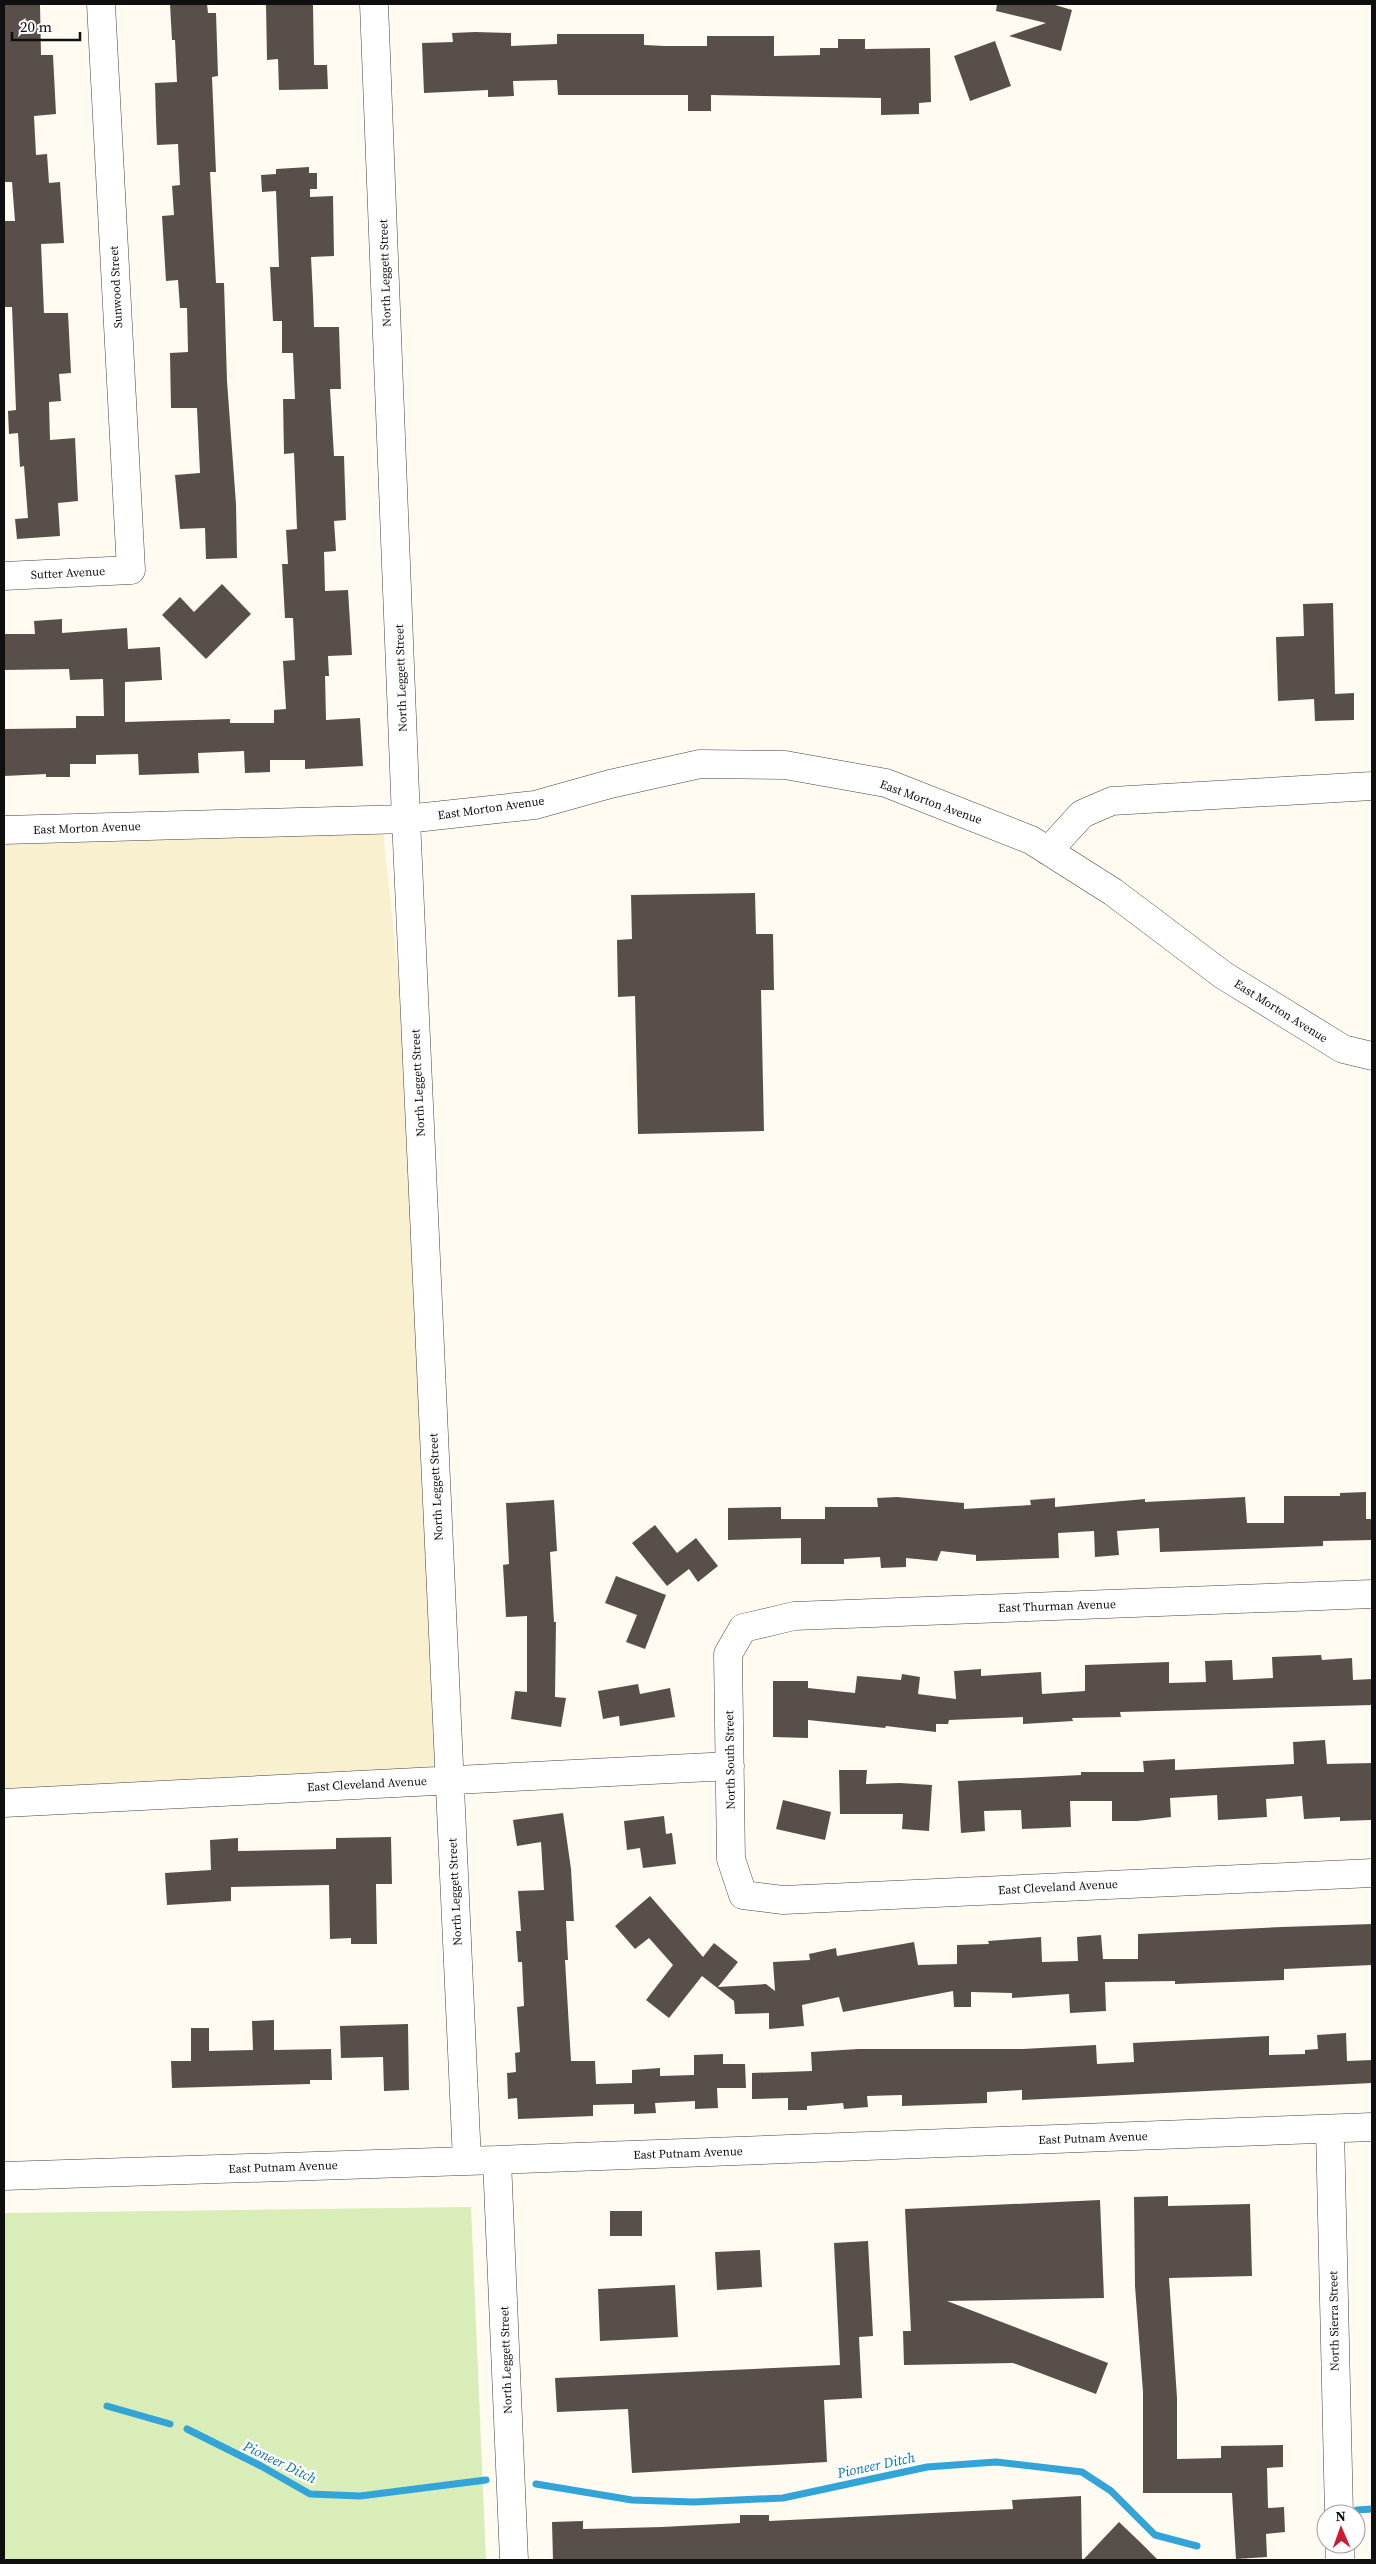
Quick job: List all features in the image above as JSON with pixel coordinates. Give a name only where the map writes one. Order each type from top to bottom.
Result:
[{"type":"street","name":"Sunwood Street","points":[[101,4],[131,570]]},
{"type":"street","name":"North Leggett Street","points":[[374,4],[406,819],[467,2161]]},
{"type":"street","name":"Sutter Avenue","points":[[4,576],[131,570]]},
{"type":"street","name":"East Morton Avenue","points":[[4,830],[406,819],[535,804],[610,784],[700,764],[786,765],[886,783],[1031,840],[1113,892],[1223,975],[1343,1049],[1372,1056]]},
{"type":"street","points":[[1048,851],[1082,814],[1112,801],[1372,786]]},
{"type":"street","name":"East Thurman Avenue","points":[[743,1628],[794,1616],[1372,1594]]},
{"type":"street","name":"North South Street","points":[[743,1628],[728,1654],[731,1859],[743,1895]]},
{"type":"street","name":"East Cleveland Avenue","points":[[4,1804],[730,1766]]},
{"type":"street","name":"East Cleveland Avenue","points":[[743,1895],[783,1900],[1372,1873]]},
{"type":"street","name":"East Putnam Avenue","points":[[4,2176],[497,2160],[1372,2127]]},
{"type":"street","name":"North Sierra Street","points":[[1330,2129],[1339,2504]]},
{"type":"street","name":"North Leggett Street","points":[[497,2160],[514,2560]]},
{"type":"shaded area","points":[[383,830],[402,1010],[440,1786],[4,1790],[4,839]]},
{"type":"green space","points":[[471,2207],[486,2560],[4,2560],[4,2213]]},
{"type":"building","points":[[4,4],[40,4],[41,55],[53,55],[56,114],[34,116],[36,155],[47,154],[49,183],[60,182],[64,243],[41,244],[44,313],[68,313],[71,373],[59,374],[61,401],[49,402],[50,440],[75,438],[78,501],[58,503],[60,536],[17,539],[15,519],[28,518],[24,466],[20,467],[18,433],[9,434],[8,411],[16,410],[12,307],[4,307],[4,221],[15,221],[12,182],[4,182]]},
{"type":"building","points":[[170,4],[207,4],[208,13],[216,13],[218,76],[212,77],[216,172],[210,172],[216,283],[224,283],[227,381],[236,504],[237,558],[206,559],[205,528],[180,529],[175,475],[200,473],[197,408],[171,408],[170,353],[188,352],[187,308],[180,308],[178,280],[166,281],[162,216],[174,215],[172,186],[180,185],[178,144],[157,145],[155,83],[177,82],[175,40],[172,40]]},
{"type":"building","points":[[266,4],[313,4],[314,65],[327,65],[328,89],[279,90],[278,59],[267,60]]},
{"type":"building","points":[[997,4],[1052,4],[1072,10],[1061,51],[1009,36],[1046,23],[996,11]]},
{"type":"building","points":[[452,33],[511,33],[511,46],[557,44],[557,34],[644,34],[644,45],[665,46],[707,46],[707,36],[774,36],[774,56],[820,55],[820,48],[838,48],[838,39],[865,39],[865,49],[930,48],[931,102],[919,103],[919,114],[881,115],[881,98],[711,95],[711,111],[688,111],[688,95],[558,95],[557,80],[513,81],[514,96],[488,97],[488,90],[424,93],[422,43],[453,42]]},
{"type":"building","points":[[995,41],[1011,86],[970,101],[954,56]]},
{"type":"building","points":[[309,167],[309,173],[317,173],[317,189],[310,189],[310,197],[333,196],[334,256],[311,257],[314,327],[339,327],[341,389],[330,389],[334,456],[344,456],[346,520],[334,521],[336,551],[324,552],[325,591],[348,590],[352,655],[328,656],[329,676],[325,676],[326,720],[360,718],[363,766],[305,769],[305,760],[270,760],[270,772],[245,773],[244,751],[198,753],[199,773],[139,775],[138,754],[96,755],[96,764],[70,764],[70,777],[46,777],[46,774],[4,776],[4,729],[76,728],[76,716],[104,716],[103,679],[70,680],[69,669],[4,670],[4,634],[35,634],[34,621],[62,619],[62,633],[127,628],[128,649],[160,647],[162,680],[125,682],[125,722],[230,719],[230,723],[274,723],[274,710],[286,709],[283,661],[295,660],[293,618],[285,618],[282,564],[288,564],[286,530],[297,529],[294,453],[284,454],[283,399],[295,399],[293,353],[282,353],[282,321],[273,321],[270,267],[279,267],[276,191],[262,192],[261,175],[276,174],[276,169]]},
{"type":"building","points":[[222,584],[251,614],[206,659],[162,615],[180,597],[194,612]]},
{"type":"building","points":[[1333,603],[1335,694],[1354,693],[1354,720],[1315,721],[1314,699],[1278,701],[1276,637],[1304,636],[1303,604]]},
{"type":"building","points":[[755,893],[756,934],[773,934],[774,990],[761,990],[764,1131],[638,1134],[635,996],[618,997],[617,940],[632,939],[631,895]]},
{"type":"building","points":[[1366,1492],[1366,1519],[1372,1519],[1372,1540],[1323,1541],[1323,1546],[1160,1552],[1159,1528],[1117,1531],[1119,1555],[1095,1557],[1094,1531],[1058,1533],[1059,1558],[976,1561],[976,1555],[941,1551],[937,1561],[906,1558],[906,1567],[881,1568],[880,1557],[844,1559],[844,1564],[801,1564],[801,1538],[728,1540],[728,1508],[781,1507],[781,1519],[825,1519],[825,1507],[878,1507],[877,1498],[897,1497],[964,1503],[964,1509],[1031,1505],[1030,1500],[1055,1498],[1055,1507],[1145,1499],[1145,1502],[1245,1497],[1247,1523],[1284,1523],[1284,1496],[1340,1496],[1340,1493]]},
{"type":"building","points":[[554,1500],[557,1551],[550,1552],[554,1622],[556,1622],[555,1697],[566,1698],[561,1727],[511,1719],[515,1691],[527,1692],[527,1616],[506,1617],[503,1565],[509,1564],[506,1503]]},
{"type":"building","points":[[655,1525],[677,1553],[696,1538],[718,1566],[698,1582],[689,1569],[667,1586],[632,1543]]},
{"type":"building","points":[[616,1576],[666,1595],[645,1649],[626,1642],[637,1615],[605,1603]]},
{"type":"building","points":[[1321,1655],[1322,1660],[1352,1658],[1353,1680],[1372,1679],[1372,1705],[1120,1712],[1121,1717],[1072,1718],[1073,1721],[1023,1724],[1023,1717],[949,1720],[948,1724],[936,1724],[936,1732],[808,1720],[808,1738],[773,1737],[773,1681],[808,1681],[808,1688],[855,1693],[857,1676],[901,1680],[902,1674],[920,1677],[918,1694],[956,1699],[954,1671],[981,1669],[981,1676],[1041,1672],[1042,1694],[1085,1691],[1085,1665],[1169,1662],[1169,1683],[1206,1682],[1205,1661],[1232,1660],[1233,1680],[1273,1678],[1272,1657]]},
{"type":"building","points":[[638,1684],[640,1694],[670,1688],[675,1717],[620,1726],[619,1716],[603,1719],[598,1691]]},
{"type":"building","points":[[1325,1740],[1327,1764],[1372,1763],[1371,1820],[1340,1821],[1340,1817],[1304,1819],[1302,1796],[1266,1799],[1267,1817],[1218,1820],[1217,1795],[1170,1798],[1171,1817],[1137,1821],[1112,1821],[1112,1801],[1070,1801],[1071,1827],[1022,1829],[1021,1810],[984,1811],[985,1831],[961,1833],[958,1781],[1081,1775],[1081,1772],[1144,1772],[1143,1761],[1175,1759],[1175,1770],[1294,1764],[1293,1742]]},
{"type":"building","points":[[839,1770],[867,1770],[866,1784],[900,1783],[932,1785],[929,1831],[902,1829],[903,1814],[840,1814]]},
{"type":"building","points":[[783,1800],[831,1812],[825,1840],[776,1829]]},
{"type":"building","points":[[563,1813],[571,1869],[574,1921],[566,1921],[568,1960],[565,1960],[571,2061],[595,2061],[596,2084],[632,2083],[632,2070],[660,2068],[660,2076],[694,2075],[694,2055],[723,2054],[723,2064],[745,2064],[746,2088],[717,2088],[718,2108],[695,2109],[695,2101],[655,2103],[656,2113],[634,2114],[634,2104],[593,2105],[593,2116],[518,2119],[517,2098],[508,2099],[507,2073],[516,2072],[515,2053],[520,2052],[517,2007],[524,2006],[522,1962],[518,1962],[516,1931],[521,1931],[518,1891],[544,1890],[541,1842],[517,1846],[513,1820]]},
{"type":"building","points":[[664,1816],[666,1834],[672,1833],[676,1864],[643,1868],[640,1848],[627,1850],[624,1821]]},
{"type":"building","points":[[391,1837],[392,1884],[376,1884],[377,1944],[351,1944],[351,1938],[330,1939],[329,1885],[231,1887],[231,1901],[167,1905],[165,1873],[211,1870],[210,1840],[238,1838],[238,1851],[336,1849],[336,1838]]},
{"type":"building","points":[[650,1896],[703,1957],[714,1943],[738,1962],[718,1987],[766,1984],[775,1991],[773,1962],[810,1960],[809,1954],[836,1948],[837,1956],[914,1942],[918,1965],[957,1964],[957,1945],[989,1944],[988,1941],[1041,1937],[1042,1962],[1078,1961],[1077,1937],[1101,1935],[1103,1959],[1138,1959],[1138,1934],[1282,1927],[1372,1924],[1372,1965],[1284,1969],[1284,1980],[1175,1984],[1175,1981],[1105,1982],[1106,2011],[1070,2013],[1069,1994],[1012,1998],[1012,1993],[971,1992],[971,2007],[954,2007],[953,1991],[843,2012],[839,1997],[802,2005],[804,2026],[769,2029],[769,2013],[735,2014],[734,2001],[702,1976],[669,2018],[646,2000],[673,1965],[649,1938],[635,1949],[615,1926]]},
{"type":"building","points":[[274,2020],[274,2050],[331,2049],[332,2080],[310,2080],[310,2084],[172,2088],[171,2061],[191,2061],[191,2028],[209,2028],[209,2051],[253,2050],[252,2021]]},
{"type":"building","points":[[408,2024],[409,2090],[384,2091],[383,2057],[341,2058],[340,2026]]},
{"type":"building","points":[[1346,2033],[1347,2061],[1372,2060],[1372,2083],[1022,2100],[1022,2090],[987,2092],[987,2103],[902,2106],[902,2095],[867,2096],[868,2107],[844,2109],[843,2103],[807,2106],[807,2110],[788,2110],[788,2098],[752,2099],[752,2073],[812,2071],[811,2052],[858,2049],[1023,2049],[1096,2045],[1097,2064],[1134,2062],[1133,2043],[1269,2036],[1269,2055],[1305,2054],[1305,2050],[1318,2049],[1317,2035]]},
{"type":"building","points":[[1168,2196],[1168,2206],[1250,2204],[1252,2276],[1169,2278],[1177,2398],[1177,2459],[1221,2458],[1221,2446],[1283,2445],[1283,2467],[1267,2468],[1268,2508],[1284,2507],[1285,2532],[1266,2534],[1267,2557],[1236,2559],[1232,2493],[1143,2493],[1143,2392],[1135,2286],[1134,2197]]},
{"type":"building","points":[[1100,2200],[1104,2298],[947,2301],[1108,2363],[1096,2394],[1013,2363],[904,2365],[903,2331],[911,2331],[905,2209]]},
{"type":"building","points":[[610,2211],[642,2211],[642,2236],[610,2236]]},
{"type":"building","points":[[868,2241],[873,2336],[859,2337],[862,2398],[824,2400],[827,2462],[632,2473],[628,2409],[557,2412],[555,2378],[840,2365],[834,2243]]},
{"type":"building","points":[[760,2250],[762,2287],[717,2290],[715,2252]]},
{"type":"building","points":[[675,2285],[678,2337],[600,2341],[598,2289]]},
{"type":"building","points":[[1081,2496],[1082,2560],[553,2560],[552,2522],[583,2521],[583,2529],[662,2527],[740,2523],[740,2515],[769,2515],[769,2521],[1013,2509],[1012,2500]]},
{"type":"building","points":[[1119,2522],[1141,2543],[1158,2560],[1083,2560]]},
{"type":"waterway","name":"Pioneer Ditch","points":[[107,2406],[170,2424]]},
{"type":"waterway","name":"Pioneer Ditch","points":[[187,2429],[261,2466],[310,2494],[360,2496],[486,2480]]},
{"type":"waterway","name":"Pioneer Ditch","points":[[536,2484],[632,2500],[694,2502],[783,2498],[927,2467],[996,2462],[1082,2472],[1111,2491],[1155,2535],[1197,2546]]},
{"type":"waterway","name":"Pioneer Ditch","points":[[1366,2509],[1372,2509]]}]
